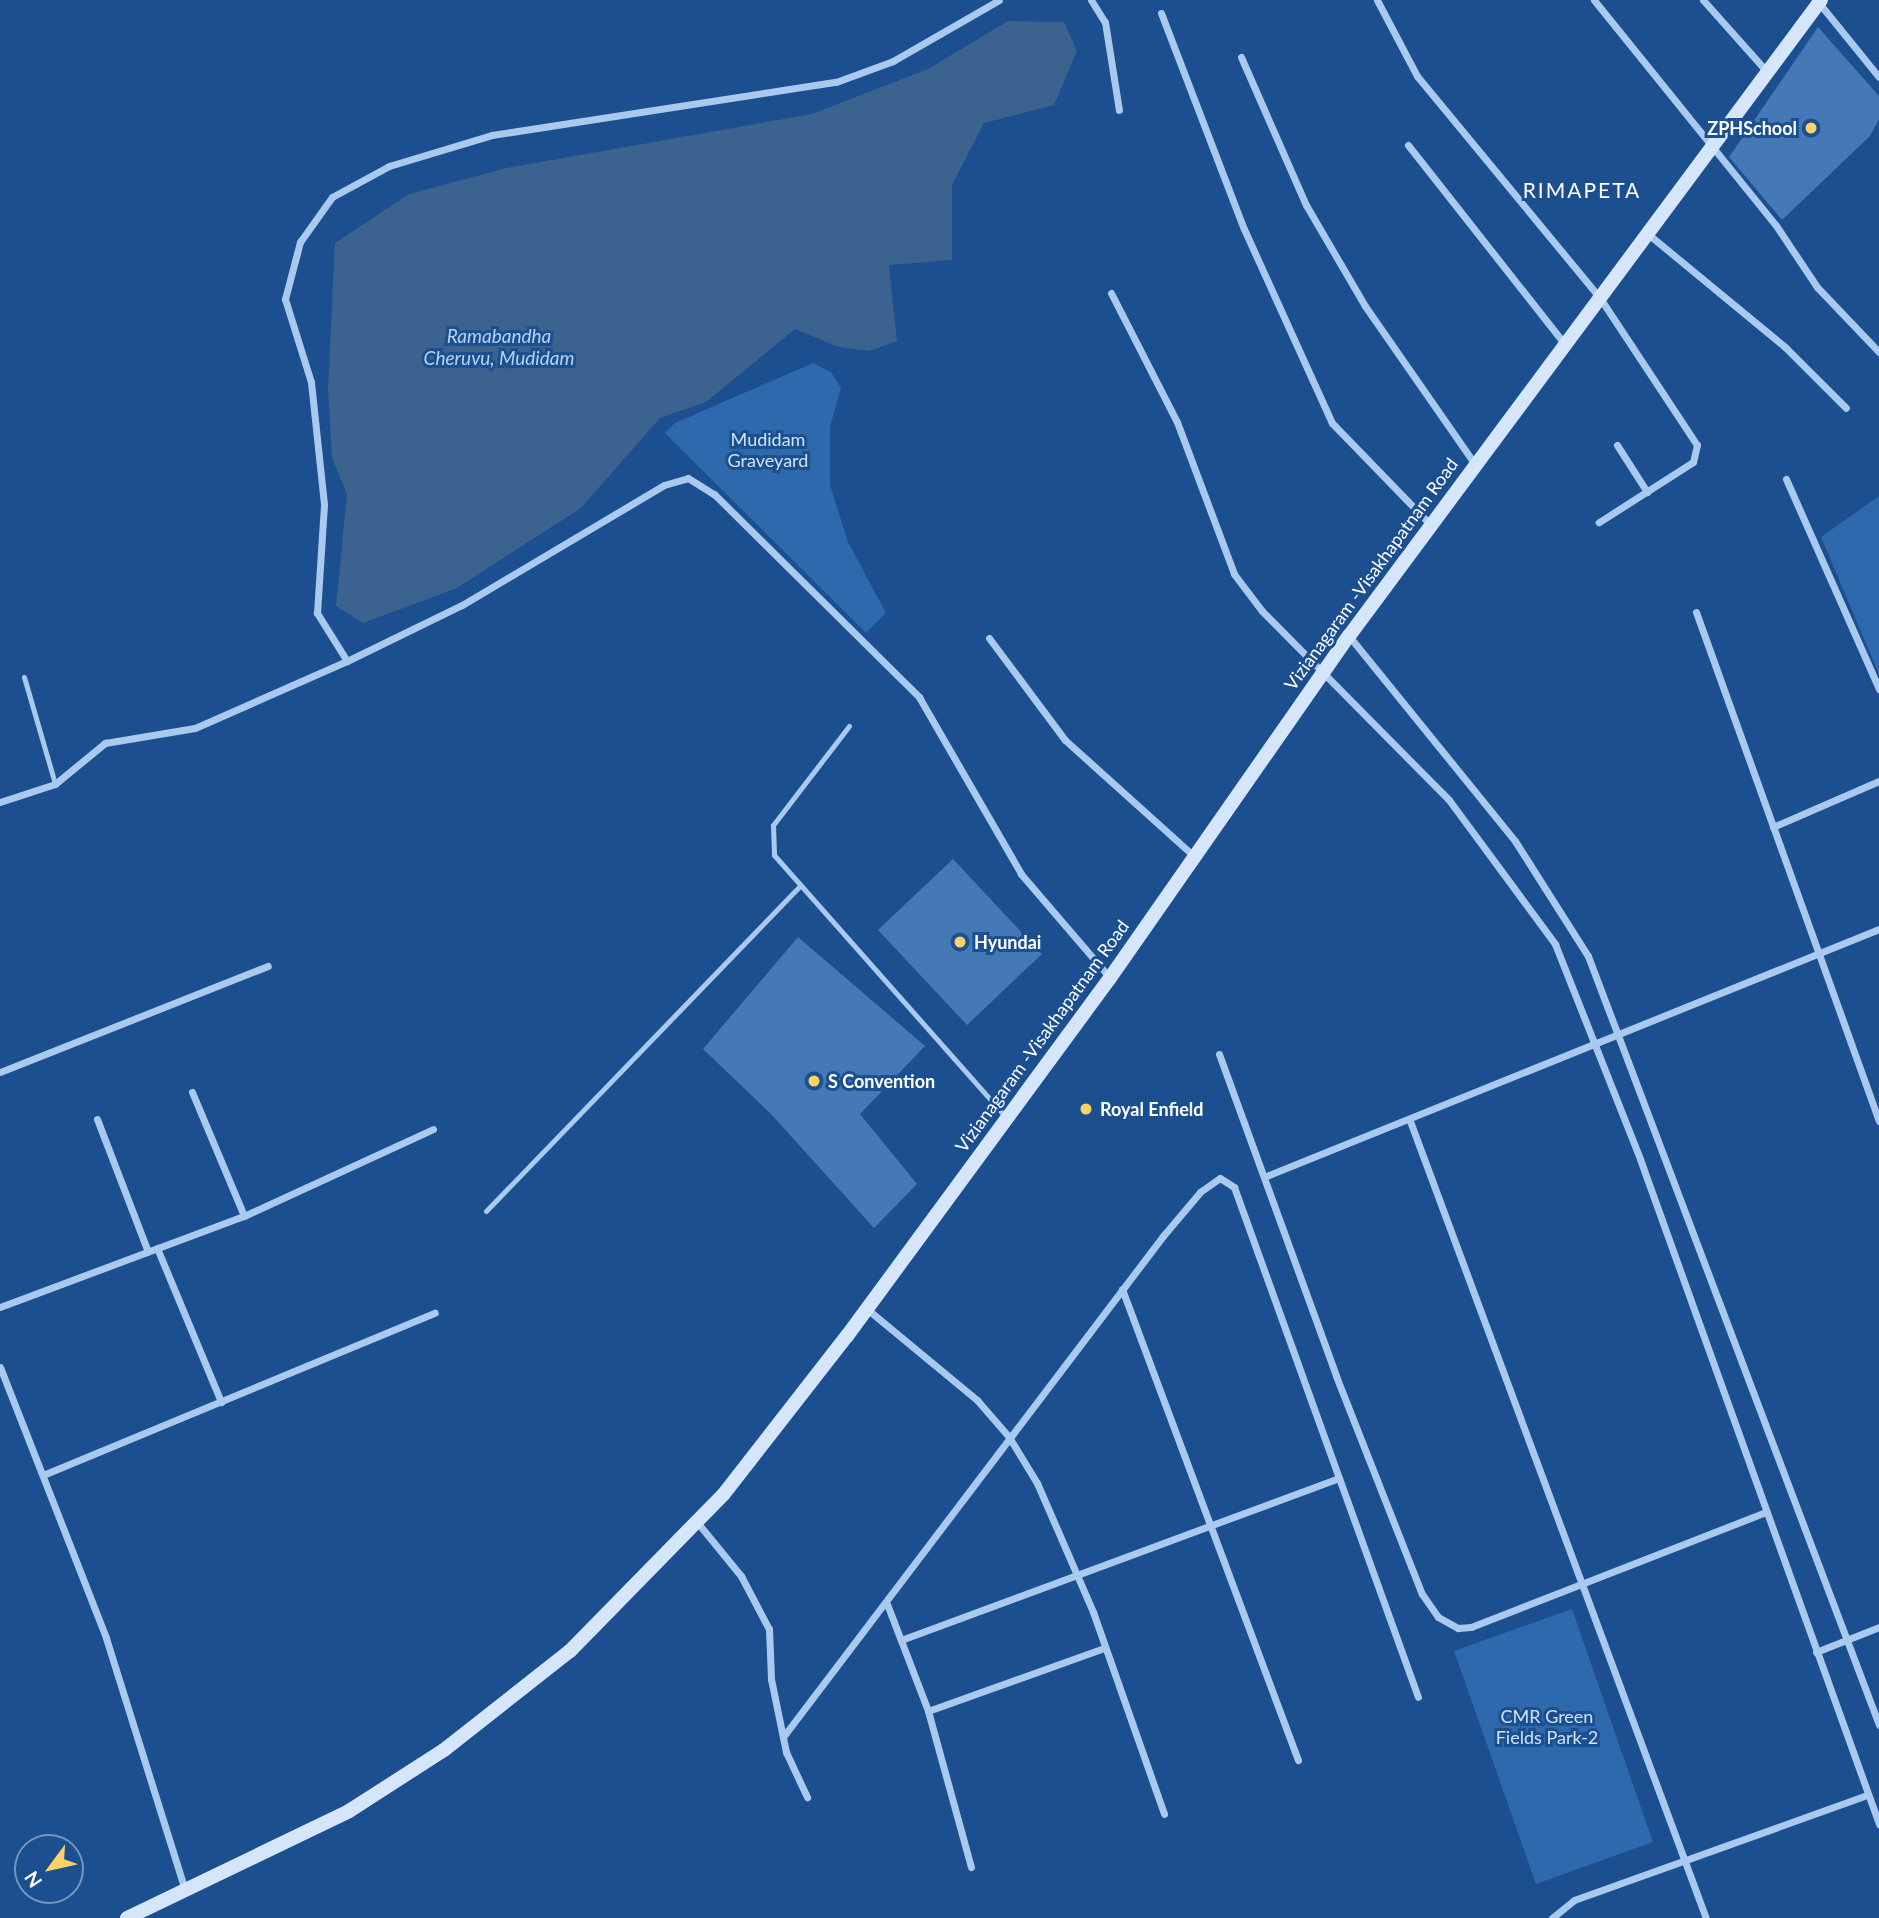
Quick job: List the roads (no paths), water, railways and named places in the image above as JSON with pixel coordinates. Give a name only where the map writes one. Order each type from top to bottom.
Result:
[{"type":"main road","name":"Vizianagaram -Visakhapatnam Road","points":[[127,1918],[186,1894],[349,1811],[444,1750],[570,1651],[697,1522],[867,1309],[1110,978],[1323,670],[1563,343],[1600,298],[1820,2]]},
{"type":"street","points":[[347,661],[317,613],[324,504],[311,382],[285,299],[300,243],[332,197],[389,166],[492,135],[836,82],[893,61],[999,0]]},
{"type":"street","points":[[1091,0],[1105,22],[1119,110]]},
{"type":"street","points":[[1377,0],[1428,91],[1600,298],[1700,453],[1647,492],[1599,522]]},
{"type":"street","points":[[1594,0],[1774,224],[1817,287],[1879,352]]},
{"type":"street","points":[[1703,0],[1768,73]]},
{"type":"street","points":[[1820,2],[1879,77]]},
{"type":"street","points":[[1161,13],[1244,229],[1332,423],[1430,525]]},
{"type":"street","points":[[1241,57],[1306,205],[1333,253],[1475,464]]},
{"type":"street","points":[[1408,145],[1563,343]]},
{"type":"street","points":[[1648,234],[1785,347],[1846,408]]},
{"type":"street","points":[[1111,293],[1177,422],[1234,574],[1262,611],[1449,800],[1517,885],[1555,944],[1595,1045],[1879,1824]]},
{"type":"street","points":[[1617,445],[1647,492]]},
{"type":"street","points":[[0,802],[55,784],[106,743],[195,728],[347,661],[463,605],[664,485],[688,478],[699,482],[919,697],[1021,873],[1110,978]]},
{"type":"street","points":[[1786,479],[1879,689]]},
{"type":"street","points":[[1696,612],[1816,953],[1879,1121]]},
{"type":"street","points":[[1349,636],[1516,841],[1588,956],[1620,1034],[1879,1725]]},
{"type":"street","points":[[989,638],[1065,740],[1194,856]]},
{"type":"street","points":[[1773,827],[1879,781]]},
{"type":"street","points":[[1264,1177],[1409,1121],[1879,929]]},
{"type":"street","points":[[0,1072],[268,966]]},
{"type":"street","points":[[1219,1054],[1429,1609],[1448,1625],[1471,1627],[1766,1512]]},
{"type":"street","points":[[192,1092],[244,1216]]},
{"type":"street","points":[[97,1119],[148,1252]]},
{"type":"street","points":[[1409,1121],[1706,1918]]},
{"type":"street","points":[[0,1307],[244,1216],[433,1129]]},
{"type":"street","points":[[783,1737],[887,1604],[1122,1289],[1200,1192],[1212,1181],[1227,1179],[1419,1697]]},
{"type":"street","points":[[157,1248],[221,1402]]},
{"type":"street","points":[[1122,1289],[1298,1760]]},
{"type":"street","points":[[867,1309],[977,1400],[1009,1437],[1037,1483],[1076,1574],[1164,1814]]},
{"type":"street","points":[[43,1475],[435,1313]]},
{"type":"street","points":[[0,1367],[106,1638],[186,1894]]},
{"type":"street","points":[[901,1640],[1339,1478]]},
{"type":"street","points":[[697,1522],[741,1576],[769,1629],[771,1679],[783,1737],[807,1797]]},
{"type":"street","points":[[887,1604],[928,1710],[971,1867]]},
{"type":"street","points":[[1816,1652],[1879,1627]]},
{"type":"street","points":[[928,1710],[1104,1648]]},
{"type":"street","points":[[1552,1918],[1574,1900],[1685,1858],[1868,1795]]},
{"type":"lane","points":[[24,677],[55,784]]},
{"type":"lane","points":[[849,726],[770,835],[774,855],[799,887],[1007,1118]]},
{"type":"lane","points":[[486,1211],[799,887]]},
{"type":"water","name":"Ramabandha Cheruvu, Mudidam","points":[[1008,21],[1064,22],[1077,51],[1054,105],[984,123],[952,185],[952,260],[889,265],[897,341],[869,351],[839,347],[795,329],[706,402],[660,418],[581,508],[457,588],[363,623],[336,606],[347,494],[332,458],[328,388],[335,243],[409,194],[507,168],[812,114],[928,69]]},
{"type":"place","name":"ZPHSchool","points":[[1811,128]]},
{"type":"place","name":"Hyundai","points":[[960,942]]},
{"type":"place","name":"S Convention","points":[[814,1081]]},
{"type":"place","name":"Royal Enfield","points":[[1086,1109]]},
{"type":"district","name":"RIMAPETA","points":[[1582,190]]},
{"type":"park label","name":"Mudidam Graveyard","points":[[768,450]]},
{"type":"park label","name":"CMR Green Fields Park-2","points":[[1547,1727]]}]
